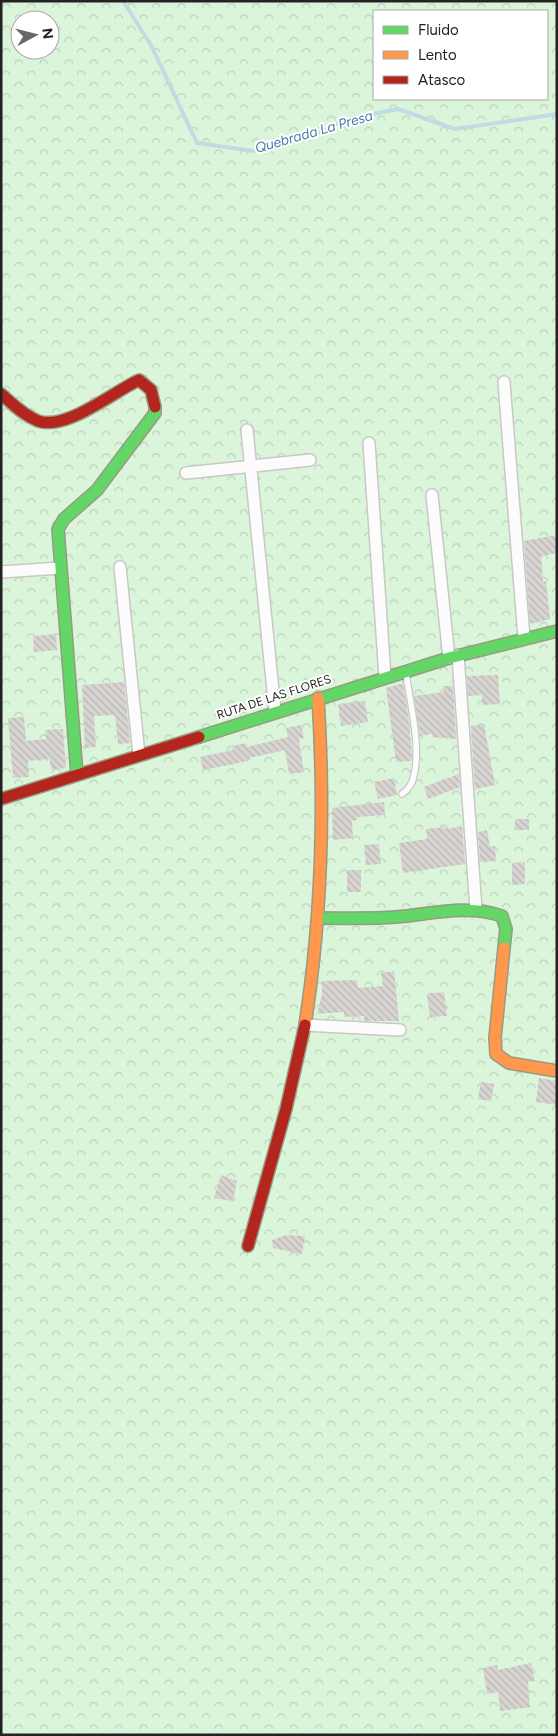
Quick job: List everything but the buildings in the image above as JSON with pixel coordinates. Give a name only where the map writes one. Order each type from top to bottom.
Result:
[{"type":"street","points":[[1,394],[33,420],[49,423],[61,423],[80,416],[124,385],[140,380],[149,385],[156,400],[155,414],[97,490],[64,519],[58,529],[77,775]]},
{"type":"street","points":[[504,382],[524,638]]},
{"type":"street","points":[[247,430],[275,711]]},
{"type":"street","points":[[369,443],[385,677]]},
{"type":"street","points":[[186,473],[310,460]]},
{"type":"street","points":[[432,496],[454,656],[476,910]]},
{"type":"street","points":[[120,567],[139,755]]},
{"type":"street","points":[[1,572],[60,568]]},
{"type":"street","name":"RUTA DE LAS FLORES","points":[[1,799],[454,656],[557,631]]},
{"type":"street","points":[[248,1246],[305,1025],[319,918],[323,795],[318,698]]},
{"type":"street","points":[[319,918],[396,917],[476,910],[490,910],[502,916],[506,929],[495,1038],[496,1054],[509,1063],[557,1071]]},
{"type":"street","points":[[305,1025],[400,1030]]},
{"type":"lane","points":[[402,794],[412,784],[416,766],[415,739],[406,671]]},
{"type":"green space","points":[[1,1],[557,1],[557,1735],[1,1735]]},
{"type":"waterway","name":"Quebrada La Presa","points":[[123,1],[152,47],[197,143],[254,151],[311,136],[349,119],[398,109],[455,129],[557,114]]},
{"type":"traffic: fast","points":[[77,775],[58,529],[64,519],[97,490],[155,413],[155,407]]},
{"type":"traffic: fast","points":[[199,737],[449,658],[557,631]]},
{"type":"traffic: fast","points":[[319,918],[386,918],[463,910],[489,912],[502,916],[506,929],[504,948]]},
{"type":"traffic: slow","points":[[305,1025],[311,984],[321,862],[318,698]]},
{"type":"traffic: slow","points":[[504,948],[495,1038],[496,1054],[509,1063],[557,1071]]},
{"type":"traffic: jam","points":[[1,394],[28,416],[38,421],[49,423],[75,416],[139,380],[151,390],[155,407]]},
{"type":"traffic: jam","points":[[1,799],[199,737]]},
{"type":"traffic: jam","points":[[248,1246],[286,1109],[305,1025]]}]
